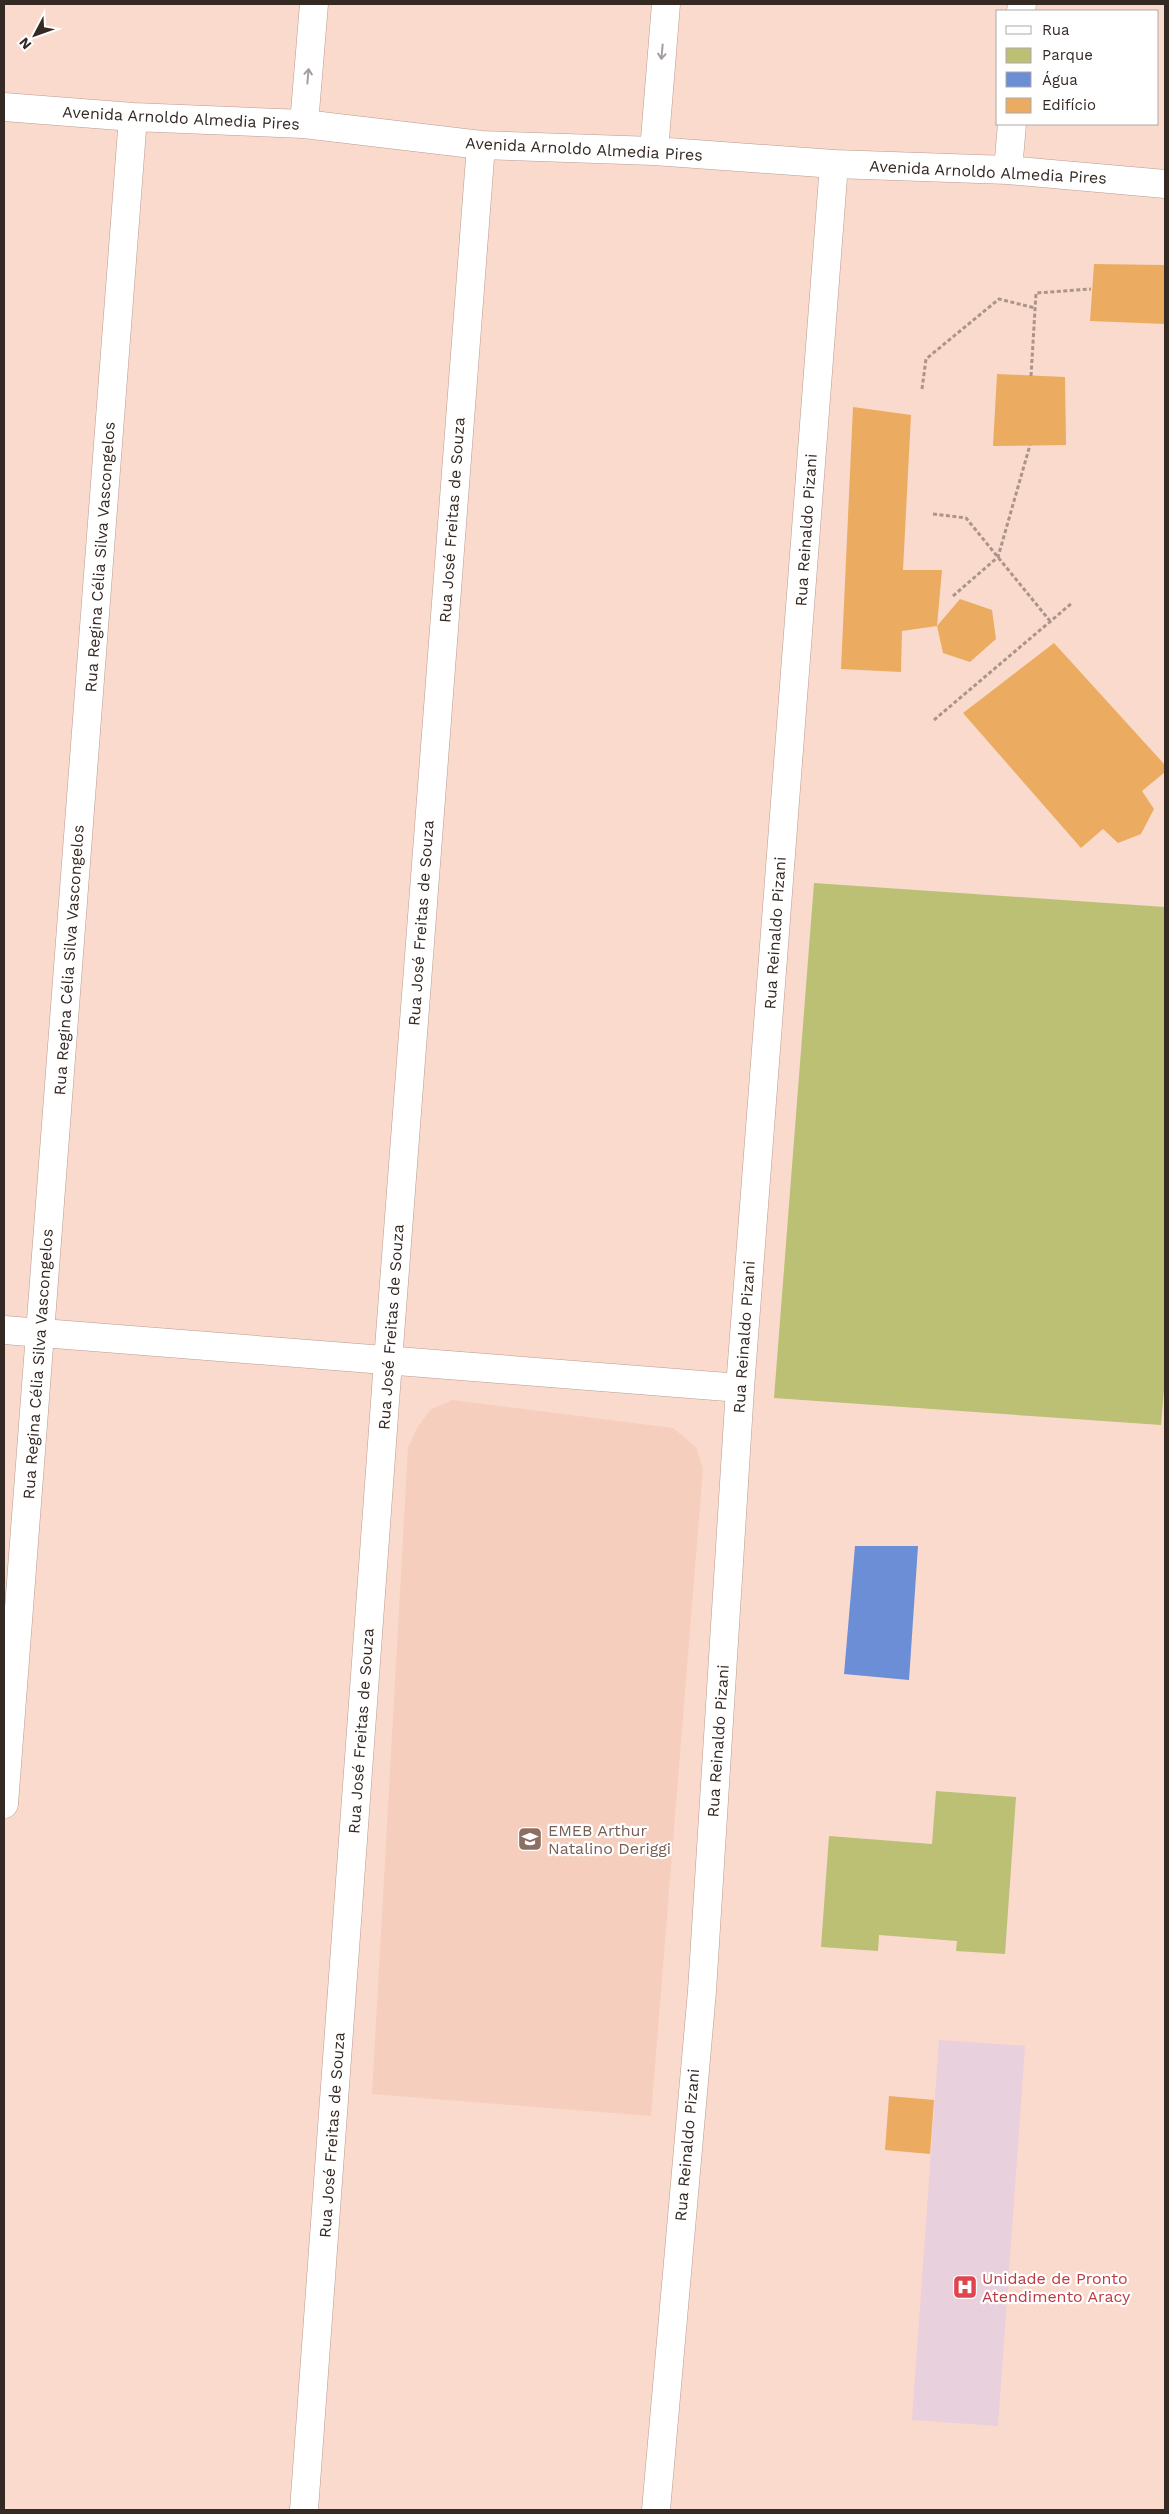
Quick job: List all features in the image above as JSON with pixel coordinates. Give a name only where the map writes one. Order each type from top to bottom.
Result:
[{"type":"street","points":[[304,124],[314,4]]},
{"type":"street","points":[[654,151],[666,4]]},
{"type":"street","name":"Avenida Arnoldo Almedia Pires","points":[[4,107],[133,117],[304,124],[481,145],[654,151],[834,164],[1008,170],[1165,184]]},
{"type":"street","name":"Rua Regina Célia Silva Vascongelos","points":[[4,1804],[133,117]]},
{"type":"street","points":[[1008,170],[1012,125]]},
{"type":"street","name":"Rua José Freitas de Souza","points":[[304,2510],[388,1360],[481,145]]},
{"type":"street","name":"Rua Reinaldo Pizani","points":[[656,2510],[702,1991],[740,1388],[834,164]]},
{"type":"street","points":[[4,1330],[740,1388]]},
{"type":"path","points":[[1031,376],[1036,293],[1091,289]]},
{"type":"path","points":[[922,389],[926,359],[999,298],[1035,308]]},
{"type":"path","points":[[954,596],[998,557],[1030,444]]},
{"type":"path","points":[[933,514],[966,518],[1050,621]]},
{"type":"path","points":[[934,720],[1072,603]]},
{"type":"shaded area","name":"EMEB Arthur Natalino Deriggi","points":[[452,1400],[673,1428],[696,1447],[703,1468],[651,2116],[372,2094],[408,1448],[417,1428],[430,1410]]},
{"type":"shaded area","name":"Unidade de Pronto Atendimento Aracy","points":[[939,2040],[1025,2046],[998,2426],[912,2420]]},
{"type":"green space","points":[[814,883],[1165,907],[1165,1378],[1161,1425],[774,1398]]},
{"type":"green space","points":[[936,1791],[1016,1797],[1005,1954],[956,1951],[957,1941],[879,1935],[878,1951],[821,1947],[829,1836],[932,1844]]},
{"type":"water","points":[[855,1546],[918,1546],[909,1680],[844,1674]]},
{"type":"building","points":[[1094,264],[1165,265],[1165,324],[1090,321]]},
{"type":"building","points":[[997,374],[1065,377],[1066,445],[993,446]]},
{"type":"building","points":[[853,407],[911,415],[903,570],[942,570],[937,626],[902,631],[901,672],[841,669]]},
{"type":"building","points":[[960,599],[992,610],[996,639],[970,662],[943,653],[937,626]]},
{"type":"building","points":[[1054,643],[1165,765],[1165,772],[1142,791],[1154,809],[1141,834],[1118,843],[1103,829],[1081,848],[963,713]]},
{"type":"building","points":[[889,2096],[934,2100],[930,2154],[885,2150]]},
{"type":"place","name":"EMEB Arthur Natalino Deriggi","points":[[530,1839]]},
{"type":"place","name":"Unidade de Pronto Atendimento Aracy","points":[[965,2287]]}]
